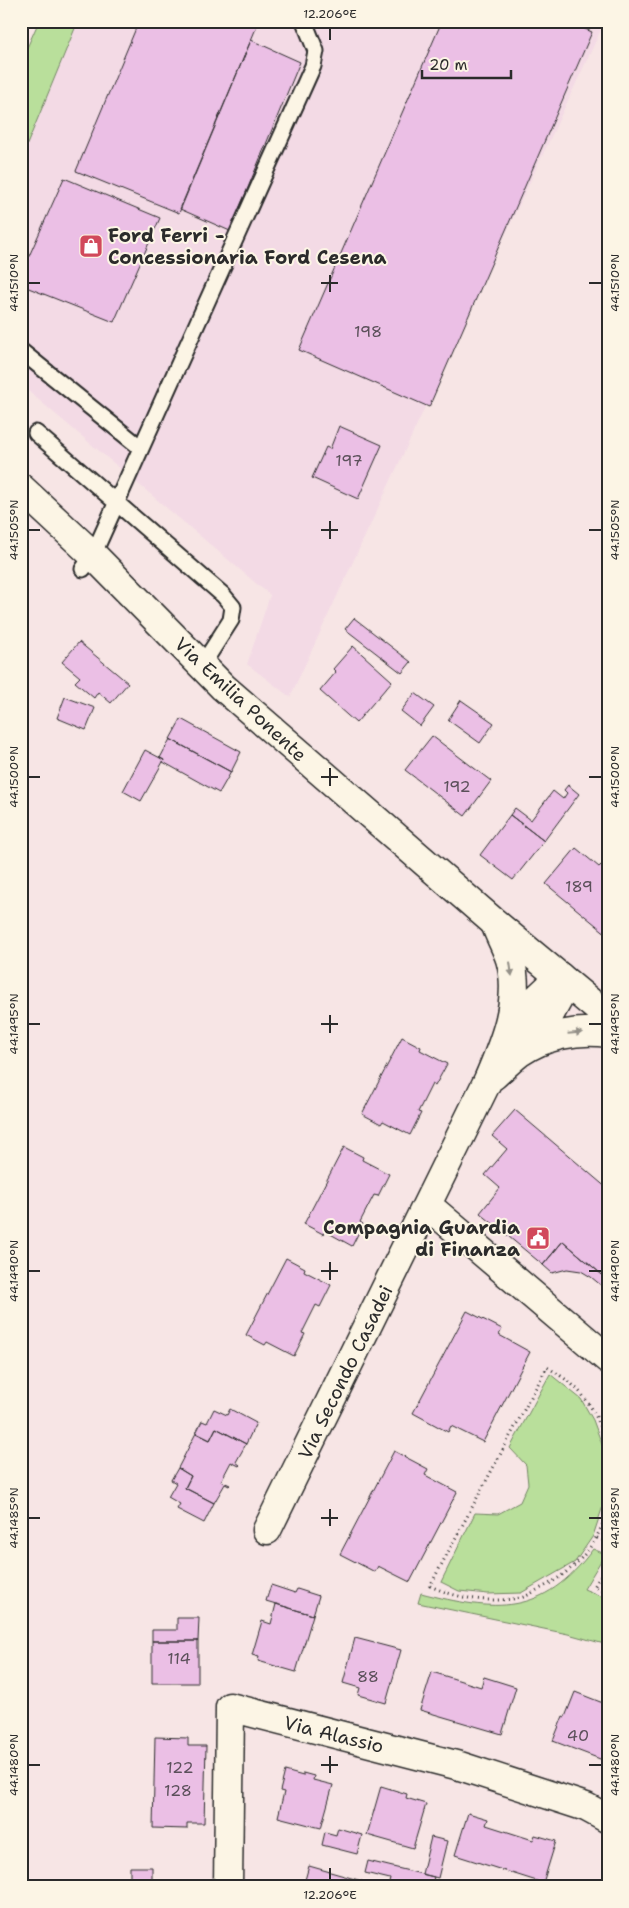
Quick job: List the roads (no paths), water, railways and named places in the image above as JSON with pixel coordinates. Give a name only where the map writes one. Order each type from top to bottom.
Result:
[{"type":"street","name":"Via Emilia Ponente","points":[[21,488],[88,562],[199,671],[231,694],[494,923],[608,1017]]},
{"type":"street","points":[[494,923],[510,960],[514,988],[513,1047]]},
{"type":"street","name":"Via Secondo Casadei","points":[[267,1530],[488,1080],[513,1047],[544,1025],[564,980]]},
{"type":"street","name":"Via Secondo Casadei","points":[[513,1047],[572,1032],[608,1034]]},
{"type":"street","points":[[427,1205],[608,1360]]},
{"type":"street","name":"Via Alassio","points":[[228,1887],[230,1707],[460,1766],[586,1808],[608,1819]]},
{"type":"lane","points":[[88,562],[312,66],[316,51],[304,21]]},
{"type":"lane","points":[[21,351],[141,448]]},
{"type":"lane","points":[[36,433],[223,595],[233,607],[231,620],[199,671]]},
{"type":"place","name":"Ford Ferri - Concessionaria Ford Cesena","points":[[91,246]]},
{"type":"place","name":"Compagnia Guardia di Finanza","points":[[538,1238]]}]
